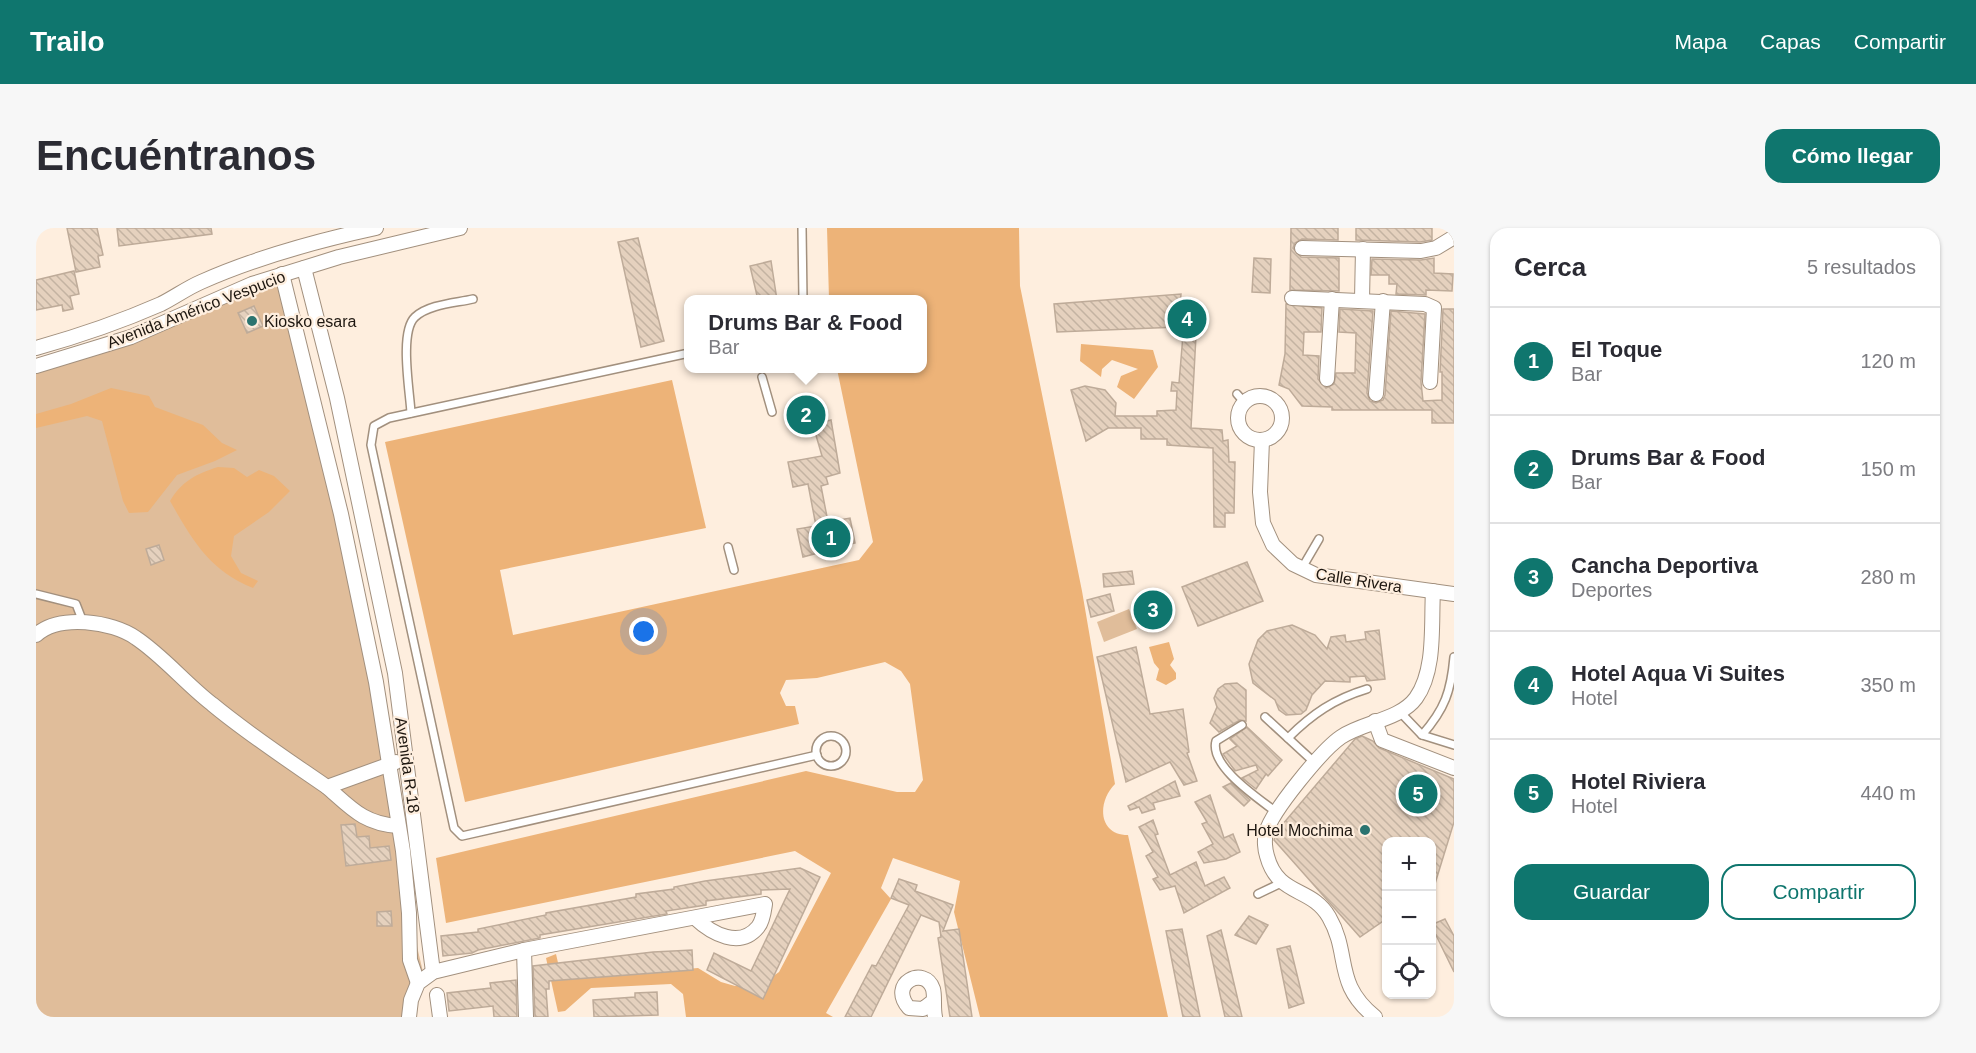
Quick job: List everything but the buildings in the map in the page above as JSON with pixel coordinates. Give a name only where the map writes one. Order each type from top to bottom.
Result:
[{"type":"street","name":"Avenida Américo Vespucio","points":[[36,348],[115,324],[163,303],[200,282],[254,262],[310,243],[376,228]]},
{"type":"street","name":"Avenida Américo Vespucio","points":[[36,366],[131,337],[252,284],[282,274],[460,228]]},
{"type":"street","points":[[1302,248],[1421,251],[1436,248],[1454,237]]},
{"type":"street","points":[[1362,300],[1363,249]]},
{"type":"street","name":"Avenida R-18","points":[[282,274],[341,514],[376,682],[399,829],[417,829],[395,674],[383,611],[337,398],[304,268]]},
{"type":"street","points":[[1292,298],[1425,304],[1434,308],[1430,382]]},
{"type":"street","points":[[1327,379],[1332,299]]},
{"type":"street","points":[[1376,394],[1383,302]]},
{"type":"street","points":[[1264,396],[1280,409],[1279,429],[1262,440],[1254,439],[1242,430],[1238,416],[1241,398],[1264,396]]},
{"type":"street","name":"Calle Rivera","points":[[1262,440],[1260,492],[1263,523],[1273,545],[1293,564],[1316,575],[1454,594]]},
{"type":"street","points":[[1375,1017],[1355,997],[1345,977],[1340,945],[1329,916],[1306,894],[1281,883],[1267,855],[1265,835],[1276,812],[1315,763],[1339,738],[1400,712],[1415,699],[1424,684],[1433,591]]},
{"type":"street","points":[[36,635],[60,624],[84,623],[106,626],[135,637],[211,704],[327,787],[368,820],[399,829],[409,913],[410,960],[418,983]]},
{"type":"street","points":[[1375,721],[1382,740],[1454,768]]},
{"type":"street","points":[[327,787],[406,759]]},
{"type":"street","points":[[417,829],[433,972]]},
{"type":"street","points":[[409,1017],[411,1000],[418,983],[433,972],[524,950],[695,918]]},
{"type":"street","points":[[524,950],[526,1017]]},
{"type":"street","points":[[437,995],[440,1017]]},
{"type":"street","points":[[932,1002],[935,1017]]},
{"type":"lane","points":[[802,228],[803,295]]},
{"type":"lane","points":[[411,413],[406,343],[411,323],[415,317],[430,309],[474,300]]},
{"type":"lane","points":[[684,354],[389,418],[374,426],[370,445],[454,828],[462,836],[817,755]]},
{"type":"lane","points":[[762,377],[772,412]]},
{"type":"lane","points":[[1302,568],[1319,539]]},
{"type":"lane","points":[[728,548],[734,570]]},
{"type":"lane","points":[[36,594],[76,604],[84,623]]},
{"type":"lane","points":[[1422,735],[1439,716],[1451,686],[1454,657]]},
{"type":"lane","points":[[1288,738],[1311,715],[1341,697],[1367,689]]},
{"type":"lane","points":[[1400,712],[1422,735],[1454,745]]},
{"type":"lane","points":[[1265,717],[1315,763]]},
{"type":"lane","points":[[1242,725],[1216,741],[1216,756],[1223,766],[1276,812]]},
{"type":"lane","points":[[828,737],[837,738],[846,749],[842,762],[832,766],[823,764],[817,755],[817,746],[828,737]]},
{"type":"lane","points":[[1258,894],[1281,883]]},
{"type":"shaded area","points":[[827,228],[1019,228],[1020,286],[1082,591],[1115,784],[1105,800],[1104,816],[1111,830],[1118,834],[1128,835],[1168,1017],[980,1017],[954,912],[960,881],[893,858],[881,888],[891,899],[826,1013],[833,1017],[686,1017],[683,994],[671,984],[591,988],[565,1011],[558,1012],[546,958],[556,954],[562,980],[698,968],[721,982],[735,986],[762,984],[779,972],[831,873],[795,851],[446,923],[436,858],[806,771],[897,792],[915,792],[923,780],[910,684],[901,671],[885,662],[817,678],[786,680],[780,693],[786,706],[795,706],[799,724],[465,802],[385,442],[672,380],[706,528],[500,570],[513,635],[859,560],[873,542],[838,373],[927,373],[927,295],[829,295]]},
{"type":"shaded area","points":[[282,274],[341,514],[409,913],[424,976],[409,1017],[36,1017],[36,366]]},
{"type":"shaded area","points":[[1081,344],[1153,350],[1158,367],[1134,399],[1117,387],[1121,376],[1138,369],[1112,360],[1102,369],[1101,377],[1080,361]]},
{"type":"shaded area","points":[[111,388],[149,396],[155,407],[203,425],[222,443],[237,450],[177,475],[148,512],[129,513],[123,501],[102,421],[87,416],[36,428],[36,414],[71,404]]},
{"type":"shaded area","points":[[218,467],[234,468],[247,477],[259,470],[274,476],[290,491],[269,512],[234,536],[231,556],[241,573],[258,581],[253,588],[238,581],[213,563],[186,529],[170,501],[179,488],[190,479]]},
{"type":"shaded area","points":[[1165,593],[1174,614],[1140,627],[1132,606]]},
{"type":"shaded area","points":[[1129,609],[1137,629],[1104,642],[1097,622]]},
{"type":"shaded area","points":[[1169,642],[1174,659],[1170,665],[1176,673],[1176,679],[1166,685],[1156,680],[1159,669],[1154,663],[1149,647]]},
{"type":"place","name":"Hotel Aqua Vi Suites","points":[[1187,319]]},
{"type":"place","name":"Kiosko esara","points":[[252,321]]},
{"type":"place","name":"Drums Bar & Food","points":[[806,415]]},
{"type":"place","name":"El Toque","points":[[831,538]]},
{"type":"place","name":"Cancha Deportiva","points":[[1153,610]]},
{"type":"place","name":"Hotel Riviera","points":[[1418,794]]},
{"type":"place","name":"Hotel Mochima","points":[[1365,830]]}]
